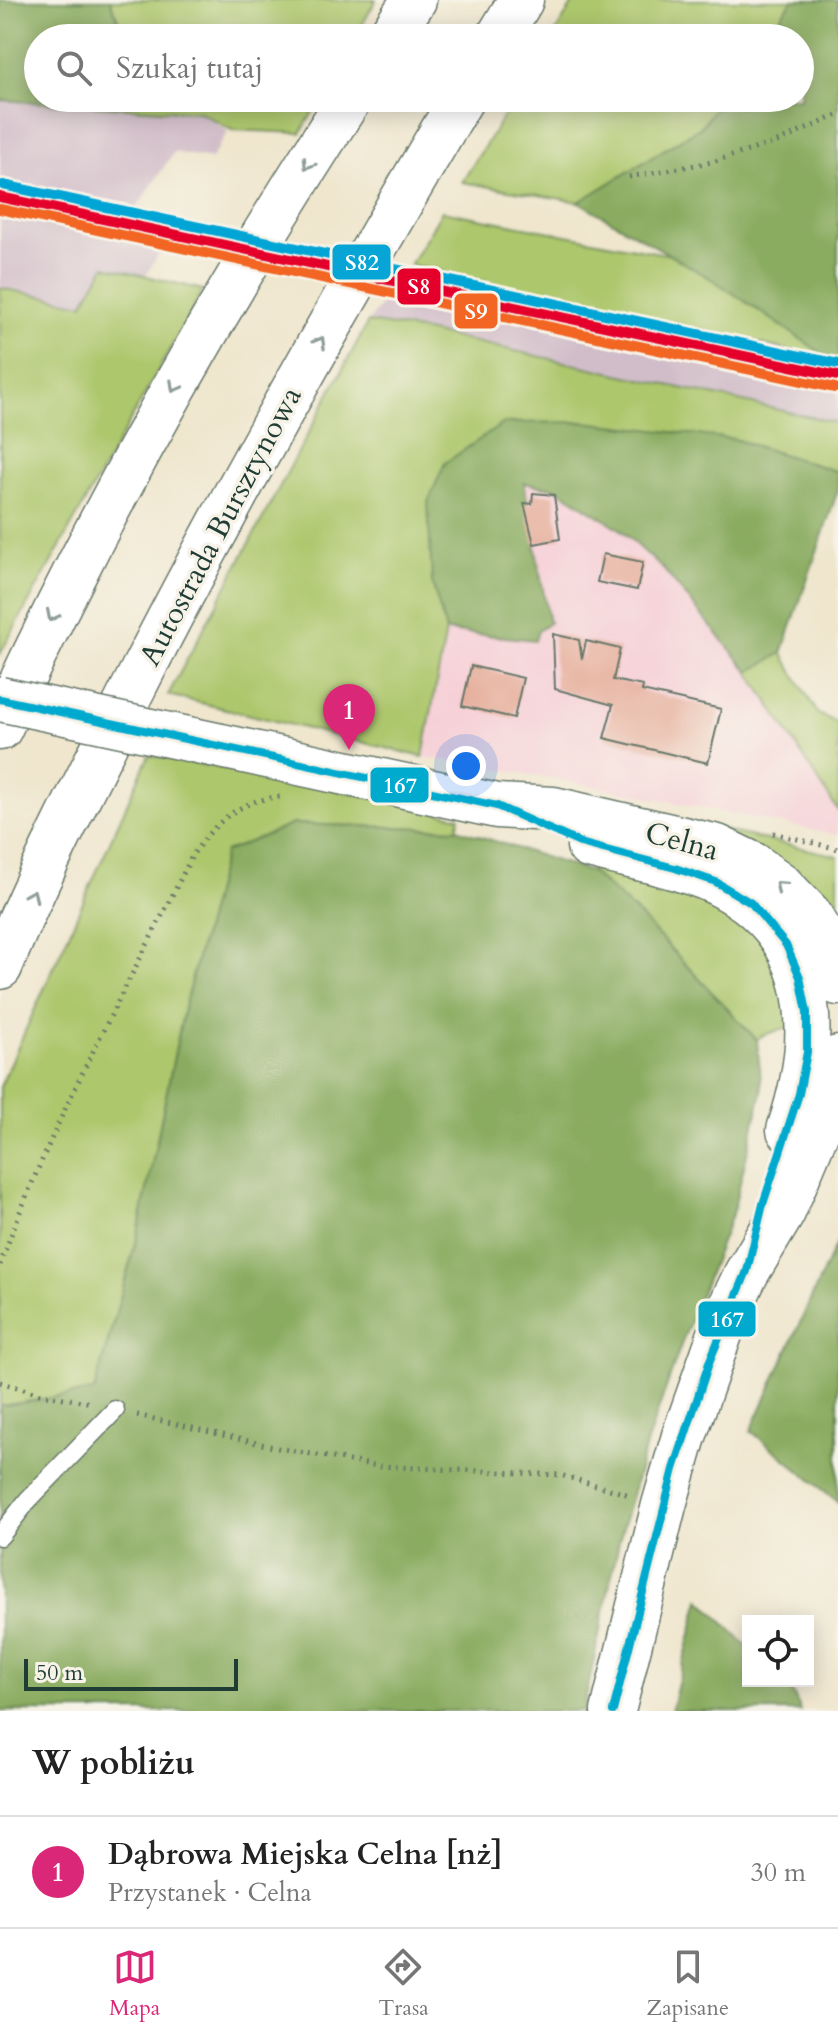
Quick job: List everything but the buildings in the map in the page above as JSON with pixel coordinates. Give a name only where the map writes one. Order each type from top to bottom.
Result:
[{"type":"main road","points":[[398,24],[414,0]]},
{"type":"main road","points":[[506,24],[521,0]]},
{"type":"main road","points":[[0,728],[54,613],[148,434],[215,315],[341,112]]},
{"type":"main road","name":"Autostrada Bursztynowa","points":[[0,967],[90,774],[172,612],[277,416],[454,112]]},
{"type":"main road","name":"Celna","points":[[0,699],[497,806],[553,809],[717,847],[752,864],[780,884],[809,914],[825,958],[806,991],[808,1032],[804,1075],[765,1198],[746,1274]]},
{"type":"main road","points":[[613,1711],[684,1436],[727,1314],[746,1274],[783,1212],[821,1121],[838,1058]]},
{"type":"lane","points":[[0,1536],[28,1500],[115,1410]]},
{"type":"path","points":[[629,177],[712,162],[780,141],[838,115]]},
{"type":"path","points":[[0,1265],[31,1181],[96,1040],[192,856],[207,833],[238,808],[287,797]]},
{"type":"path","points":[[0,1382],[40,1394],[79,1399],[278,1448],[377,1466],[560,1475],[664,1505]]},
{"type":"shaded area","points":[[0,100],[24,101],[24,112],[200,112],[228,131],[211,159],[174,152],[136,209],[180,219],[146,275],[105,266],[83,304],[0,287]]},
{"type":"shaded area","points":[[410,265],[838,361],[838,423],[425,331],[368,322]]},
{"type":"shaded area","points":[[523,483],[557,489],[620,529],[664,570],[749,672],[838,811],[838,835],[563,780],[423,757],[446,631],[535,640]]},
{"type":"green space","points":[[0,0],[110,0],[120,24],[24,24],[24,102],[0,100]]},
{"type":"green space","points":[[110,0],[376,0],[363,24],[120,24]]},
{"type":"green space","points":[[575,0],[793,0],[775,24],[560,24]]},
{"type":"green space","points":[[793,0],[838,0],[838,361],[832,360],[715,281],[579,202],[701,127],[712,112],[814,112],[814,24],[775,24]]},
{"type":"green space","points":[[200,112],[313,112],[301,133],[232,130]]},
{"type":"green space","points":[[506,112],[712,112],[701,127],[579,202],[462,182]]},
{"type":"green space","points":[[442,211],[670,255],[715,281],[832,360],[410,265]]},
{"type":"green space","points":[[105,266],[203,290],[0,654],[0,288],[83,304]]},
{"type":"green space","points":[[368,322],[425,331],[838,423],[838,472],[734,439],[504,423],[432,582],[446,631],[423,757],[168,695]]},
{"type":"green space","points":[[584,422],[734,439],[838,472],[838,490],[782,653],[749,672],[664,570],[620,529],[557,489],[524,483],[549,623],[538,631],[535,640],[446,631],[432,582],[428,502],[445,463],[504,423]]},
{"type":"green space","points":[[782,653],[818,714],[838,723],[838,811],[749,672]]},
{"type":"green space","points":[[149,755],[334,789],[460,817],[457,829],[293,824],[225,852],[184,1008],[137,1238],[94,1392],[0,1406],[0,1087]]},
{"type":"green space","points":[[596,802],[838,856],[838,901],[820,898]]},
{"type":"green space","points":[[293,824],[457,829],[591,872],[634,910],[757,1040],[762,1092],[733,1212],[647,1442],[619,1541],[583,1711],[0,1711],[0,1406],[94,1391],[137,1238],[184,1008],[225,852]]},
{"type":"green space","points":[[593,858],[702,893],[761,934],[797,1024],[757,1040],[634,910],[591,872]]},
{"type":"green space","points":[[838,1239],[838,1502],[751,1431]]},
{"type":"green space","points":[[700,1599],[742,1641],[742,1687],[787,1687],[801,1711],[671,1711]]},
{"type":"transit line","name":"S82","points":[[3,185],[838,364]]},
{"type":"transit line","name":"S8","points":[[0,197],[838,376]]},
{"type":"transit line","name":"S9","points":[[0,209],[835,388]]},
{"type":"transit line","name":"167","points":[[0,699],[497,806],[580,843],[716,882],[751,903],[786,945],[800,977],[807,1012],[807,1052],[799,1094],[763,1204],[747,1271],[710,1360],[674,1469],[613,1711]]},
{"type":"place","name":"Dąbrowa Miejska Celna [nż]","points":[[349,750]]}]
